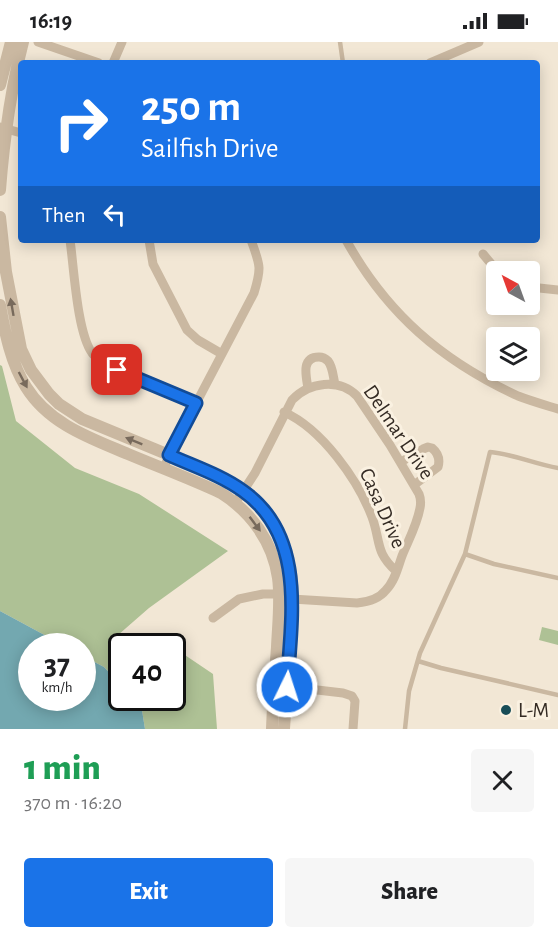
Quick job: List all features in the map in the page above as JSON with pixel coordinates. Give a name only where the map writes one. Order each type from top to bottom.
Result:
[{"type":"street","points":[[0,85],[11,42]]},
{"type":"street","points":[[0,190],[3,128],[23,42]]},
{"type":"street","points":[[38,42],[90,60]]},
{"type":"street","points":[[114,60],[122,42]]},
{"type":"street","points":[[435,60],[458,46],[479,42]]},
{"type":"street","points":[[3,128],[18,132]]},
{"type":"street","points":[[0,217],[3,272],[21,349],[31,370],[49,394],[59,404],[82,419],[169,455],[243,491],[259,504],[274,525],[286,551],[291,573],[292,599],[281,686],[272,729]]},
{"type":"street","points":[[70,243],[85,341],[93,355],[122,372],[196,403]]},
{"type":"street","points":[[150,243],[153,264],[187,330],[198,340],[222,354]]},
{"type":"street","points":[[164,468],[254,292],[260,266],[252,243]]},
{"type":"street","points":[[348,243],[382,294],[404,320],[434,347],[476,374],[520,397],[558,409]]},
{"type":"street","points":[[483,255],[488,261]]},
{"type":"street","points":[[540,288],[558,290]]},
{"type":"street","points":[[0,305],[7,341],[17,370],[29,392],[45,410],[71,429],[212,489],[236,502],[254,521],[266,540],[278,577],[284,729]]},
{"type":"street","points":[[236,502],[255,473],[295,396],[308,388],[307,363],[318,357],[325,358],[330,363],[335,384]]},
{"type":"street","name":"Delmar Drive","points":[[213,618],[239,599],[264,594],[279,594],[292,599],[366,602],[385,592],[396,571],[420,510],[421,500],[414,485],[357,396],[348,388],[335,384],[308,388]]},
{"type":"street","name":"Casa Drive","points":[[285,412],[309,428],[343,464],[368,508],[382,556],[396,571]]},
{"type":"street","points":[[401,462],[426,448],[436,451],[439,460],[438,467],[414,485]]},
{"type":"street","points":[[281,686],[350,694],[355,701],[353,729]]},
{"type":"lane","points":[[340,42],[343,60]]},
{"type":"lane","points":[[405,729],[409,691],[420,653],[465,554],[490,452],[503,453],[539,465],[558,468]]},
{"type":"lane","points":[[465,554],[494,564],[558,578]]},
{"type":"lane","points":[[418,661],[558,695]]},
{"type":"green space","points":[[0,365],[16,421],[75,468],[139,494],[228,551],[149,608],[120,633],[108,633],[108,671],[96,663],[96,633],[41,633],[0,611]]},
{"type":"green space","points":[[542,627],[558,631],[558,645],[539,640]]},
{"type":"green space","points":[[186,656],[213,674],[217,729],[145,729],[142,711],[186,711]]},
{"type":"water","points":[[0,611],[41,633],[18,633],[18,711],[96,711],[96,663],[108,671],[108,711],[142,711],[145,729],[0,729]]},
{"type":"place","name":"L-M","points":[[506,710]]},
{"type":"route","points":[[117,370],[196,403],[169,455],[243,491],[259,504],[274,525],[286,551],[293,595],[287,687]]}]
